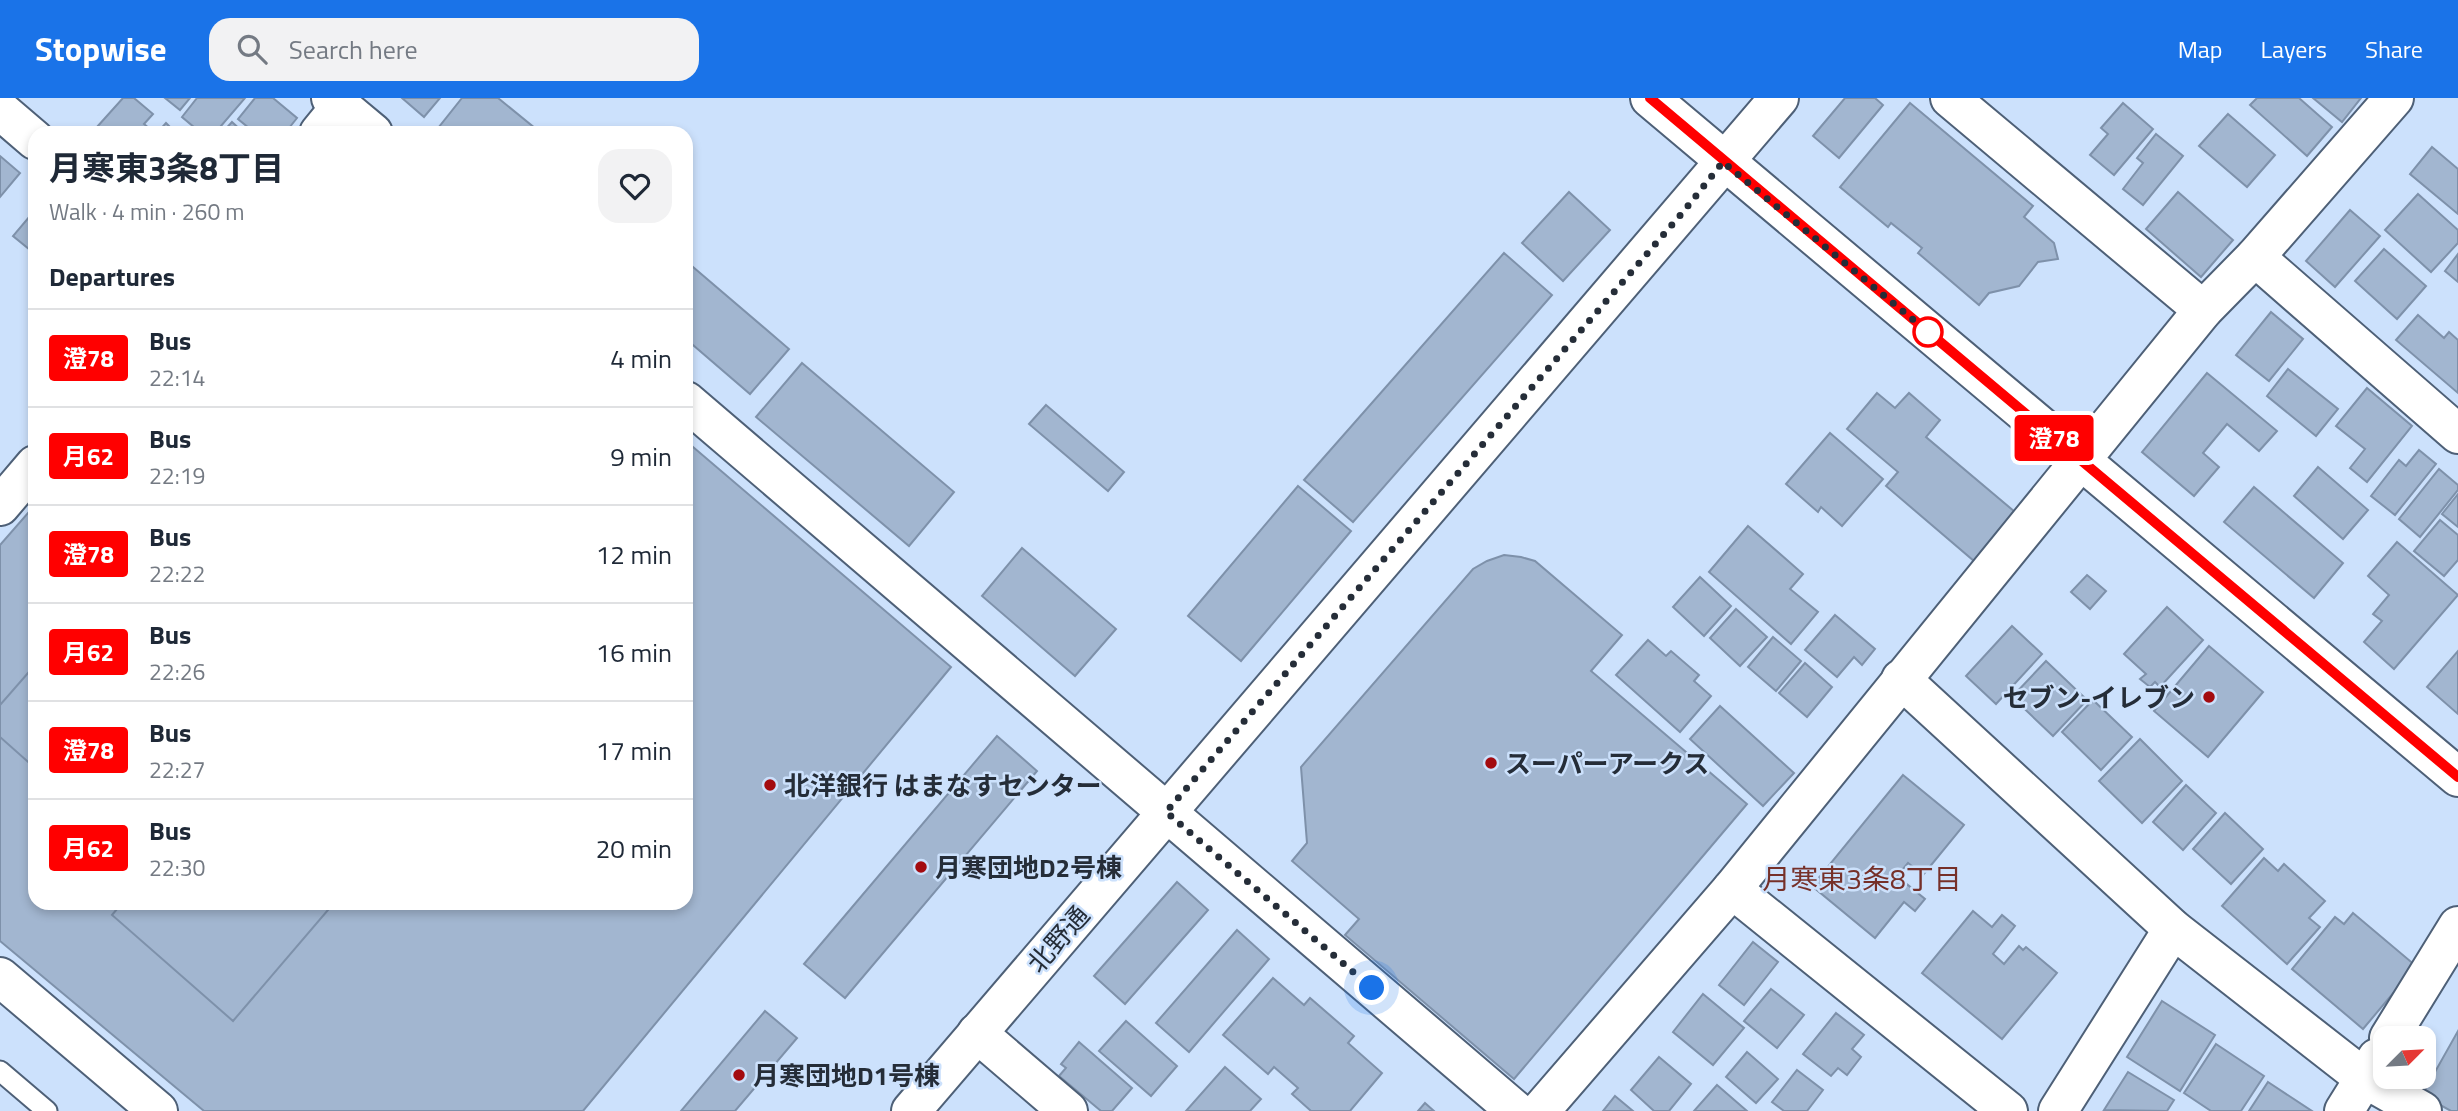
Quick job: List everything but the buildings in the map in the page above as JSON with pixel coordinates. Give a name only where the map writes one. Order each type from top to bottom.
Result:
[{"type":"street","points":[[1650,98],[2458,777]]},
{"type":"street","name":"北野通","points":[[911,1111],[1779,98]]},
{"type":"street","points":[[1950,98],[2203,310]]},
{"type":"street","points":[[1540,1111],[1732,889],[2203,310],[2255,257],[2394,98]]},
{"type":"street","points":[[0,110],[28,134]]},
{"type":"street","points":[[330,112],[359,126]]},
{"type":"street","points":[[2255,257],[2458,434]]},
{"type":"street","points":[[693,407],[1516,1111]]},
{"type":"street","points":[[0,506],[28,473]]},
{"type":"street","points":[[1901,679],[2173,929],[2364,1078],[2422,1111]]},
{"type":"street","points":[[1732,889],[2008,1111]]},
{"type":"street","points":[[2396,1026],[2458,926]]},
{"type":"street","points":[[2058,1111],[2173,929]]},
{"type":"street","points":[[0,977],[158,1111]]},
{"type":"street","points":[[977,1033],[1068,1111]]},
{"type":"street","points":[[2344,1111],[2373,1063]]},
{"type":"lane","points":[[0,1071],[45,1110]]},
{"type":"bus line","name":"澄78","points":[[1650,98],[2458,777]]},
{"type":"place","name":"セブン-イレブン","points":[[2209,697]]},
{"type":"place","name":"スーパーアークス","points":[[1491,763]]},
{"type":"place","name":"北洋銀行 はまなすセンター","points":[[770,785]]},
{"type":"place","name":"月寒団地D2号棟","points":[[921,867]]},
{"type":"place","name":"月寒団地D1号棟","points":[[739,1075]]},
{"type":"district","name":"月寒東3条8丁目","points":[[1862,878]]},
{"type":"route","points":[[1372,988],[1166,812],[1683,212],[1723,162],[1934,337],[1928,332]]}]
